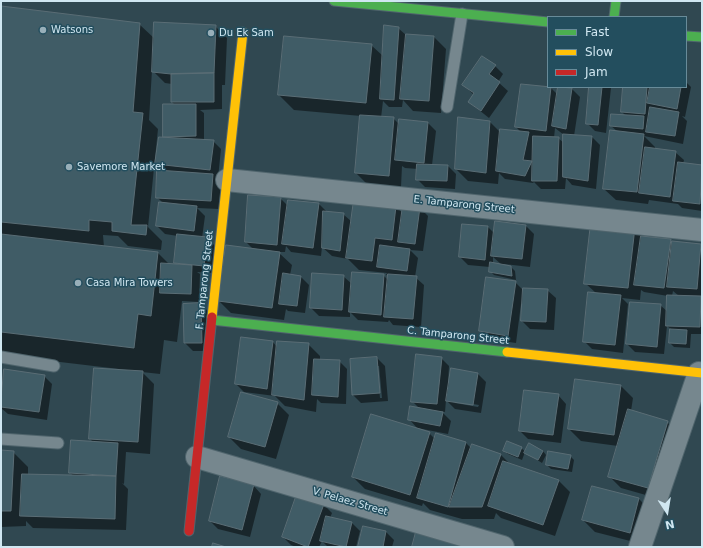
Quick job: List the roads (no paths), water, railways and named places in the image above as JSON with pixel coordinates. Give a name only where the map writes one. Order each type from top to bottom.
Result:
[{"type":"main road","points":[[334,1],[547,22]]},
{"type":"main road","points":[[614,16],[616,1]]},
{"type":"main road","name":"F. Tamparong Street","points":[[189,531],[243,32]]},
{"type":"main road","points":[[687,36],[702,37]]},
{"type":"main road","name":"C. Tamparong Street","points":[[212,320],[701,373]]},
{"type":"street","name":"E. Tamparong Street","points":[[227,180],[702,230]]},
{"type":"street","points":[[640,547],[701,373]]},
{"type":"street","name":"V. Pelaez Street","points":[[197,457],[503,547]]},
{"type":"lane","points":[[447,108],[462,14]]},
{"type":"lane","points":[[1,357],[54,366]]},
{"type":"lane","points":[[1,438],[58,443]]},
{"type":"place","name":"Watsons","points":[[43,30]]},
{"type":"place","name":"Du Ek Sam","points":[[211,33]]},
{"type":"place","name":"Savemore Market","points":[[69,167]]},
{"type":"place","name":"Casa Mira Towers","points":[[78,283]]}]
